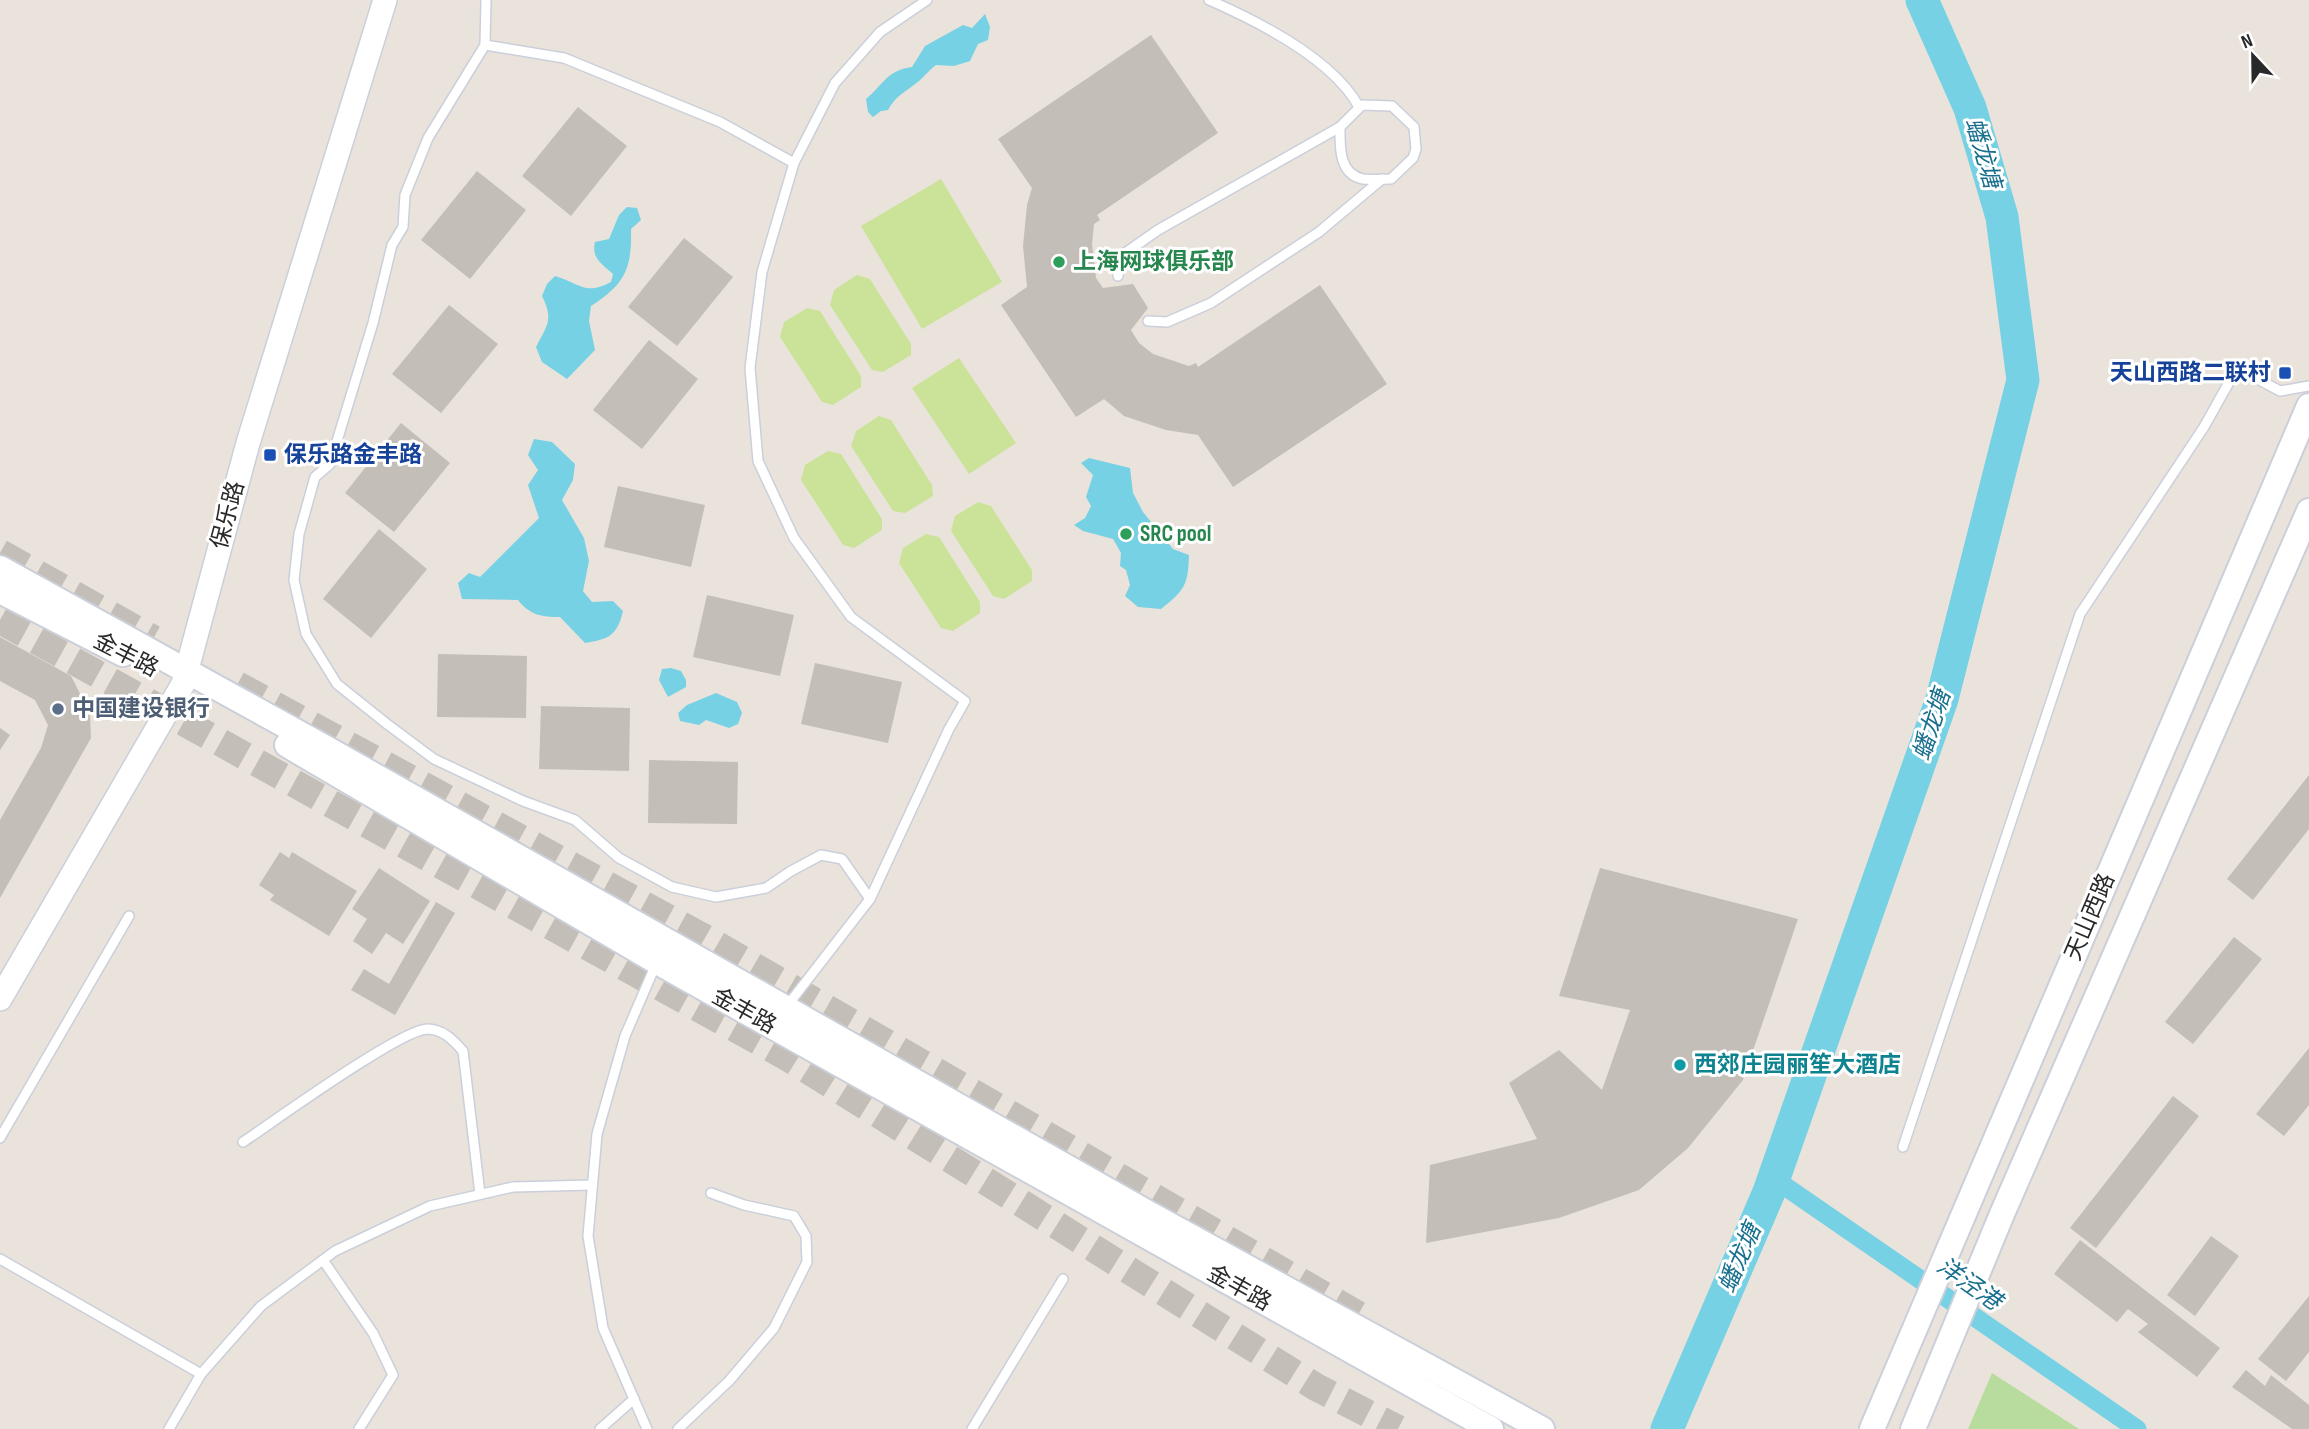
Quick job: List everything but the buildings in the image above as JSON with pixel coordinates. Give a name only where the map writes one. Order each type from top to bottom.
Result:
[{"type":"main road","name":"天山西路","points":[[1872,1429],[2309,406]]},
{"type":"main road","name":"天山西路","points":[[1913,1429],[2002,1214],[2309,511]]},
{"type":"main road","name":"金丰路","points":[[0,568],[657,962],[778,1017],[1491,1429]]},
{"type":"main road","name":"金丰路","points":[[0,591],[184,677]]},
{"type":"main road","points":[[184,677],[778,1017],[1148,1213],[1542,1429]]},
{"type":"street","name":"保乐路","points":[[0,999],[184,677],[251,433],[385,0]]},
{"type":"lane","points":[[486,0],[485,45],[428,138],[405,195],[403,227],[392,245],[373,323],[330,464],[315,477],[299,534],[294,580],[306,634],[337,684],[434,759],[523,801],[575,820],[619,859],[672,887],[716,897],[766,888],[821,855],[842,859],[870,899]]},
{"type":"lane","points":[[778,1017],[870,899],[949,729],[965,701],[851,617],[794,538],[758,461],[750,368],[762,272],[794,163],[835,83],[880,32],[927,0]]},
{"type":"lane","points":[[1209,0],[1247,16],[1292,43],[1350,92],[1359,107]]},
{"type":"lane","points":[[485,45],[564,58],[720,122],[794,163]]},
{"type":"lane","points":[[1118,276],[1121,256],[1158,230],[1340,127],[1359,107],[1392,106],[1414,127],[1416,149],[1413,158],[1391,179],[1361,179],[1353,174],[1340,157],[1340,127]]},
{"type":"lane","points":[[1148,321],[1167,322],[1211,303],[1319,232],[1382,179]]},
{"type":"lane","points":[[1903,1147],[2080,614],[2204,428],[2238,368],[2280,391],[2309,386]]},
{"type":"lane","points":[[0,1138],[129,916]]},
{"type":"lane","points":[[648,1429],[603,1328],[588,1236],[597,1134],[625,1036],[657,962]]},
{"type":"lane","points":[[243,1142],[397,1041],[426,1029],[449,1035],[463,1051],[480,1194]]},
{"type":"lane","points":[[169,1429],[201,1374],[261,1306],[335,1251],[430,1206],[513,1186],[593,1185]]},
{"type":"lane","points":[[677,1429],[729,1381],[774,1328],[807,1262],[806,1236],[794,1216],[744,1205],[711,1193]]},
{"type":"lane","points":[[0,1259],[201,1374]]},
{"type":"lane","points":[[323,1260],[373,1333],[393,1375],[359,1429]]},
{"type":"lane","points":[[972,1429],[1063,1279]]},
{"type":"lane","points":[[600,1429],[634,1399]]},
{"type":"green space","points":[[941,179],[1002,282],[922,329],[861,226]]},
{"type":"green space","points":[[857,275],[870,279],[911,344],[911,355],[883,372],[872,370],[830,305],[834,290]]},
{"type":"green space","points":[[807,308],[820,311],[861,376],[861,387],[833,405],[822,402],[780,337],[784,322]]},
{"type":"green space","points":[[959,358],[1016,443],[969,474],[912,388]]},
{"type":"green space","points":[[879,416],[891,420],[932,485],[933,496],[905,513],[893,511],[851,446],[856,431]]},
{"type":"green space","points":[[828,451],[841,454],[882,519],[882,530],[854,548],[843,545],[801,480],[805,465]]},
{"type":"green space","points":[[978,502],[991,506],[1032,570],[1032,581],[1004,599],[993,596],[951,531],[955,516]]},
{"type":"green space","points":[[926,534],[939,537],[980,602],[980,613],[953,631],[941,628],[899,563],[903,548]]},
{"type":"green space","points":[[1992,1373],[2079,1429],[1968,1429]]},
{"type":"water","points":[[985,14],[990,27],[988,40],[978,44],[970,61],[954,66],[936,65],[898,97],[888,110],[873,117],[868,112],[866,99],[891,75],[912,67],[925,46],[963,25],[972,28]]},
{"type":"water","points":[[627,207],[637,208],[641,220],[631,229],[628,265],[619,283],[591,306],[589,321],[595,350],[567,379],[542,362],[536,347],[548,322],[548,311],[542,296],[547,284],[555,276],[588,288],[611,282],[613,274],[596,257],[595,242],[609,239],[619,215]]},
{"type":"water","points":[[534,439],[552,442],[575,464],[573,480],[562,500],[584,538],[589,561],[583,591],[592,602],[613,601],[623,611],[615,631],[606,638],[585,643],[560,617],[536,614],[518,600],[462,599],[458,583],[469,573],[480,577],[539,518],[528,485],[538,470],[528,455]]},
{"type":"water","name":"SRC pool","points":[[1089,458],[1130,468],[1133,493],[1143,512],[1173,549],[1189,555],[1184,586],[1161,609],[1138,607],[1125,596],[1130,585],[1126,570],[1120,566],[1121,553],[1113,539],[1083,531],[1074,525],[1085,518],[1091,506],[1086,497],[1093,475],[1081,463]]},
{"type":"water","points":[[662,669],[681,671],[686,687],[668,697],[659,680]]},
{"type":"water","points":[[716,693],[737,702],[742,713],[738,724],[729,728],[706,720],[699,725],[680,721],[678,713],[687,705]]},
{"type":"waterway","name":"蟠龙塘","points":[[1667,1429],[1769,1192],[1942,699],[2023,380],[2002,217],[1970,108],[1922,0]]},
{"type":"waterway","name":"洋泾港","points":[[1773,1178],[2137,1429]]},
{"type":"tunnel","points":[[0,553],[153,639]]},
{"type":"tunnel","points":[[0,620],[787,1057],[1316,1387],[1398,1429]]},
{"type":"tunnel","points":[[237,685],[701,936],[1358,1315]]},
{"type":"place","name":"上海网球俱乐部","points":[[1059,262]]},
{"type":"place","name":"天山西路二联村","points":[[2285,373]]},
{"type":"place","name":"保乐路金丰路","points":[[270,455]]},
{"type":"place","name":"SRC pool","points":[[1126,534]]},
{"type":"place","name":"中国建设银行","points":[[58,709]]},
{"type":"place","name":"西郊庄园丽笙大酒店","points":[[1680,1065]]}]
